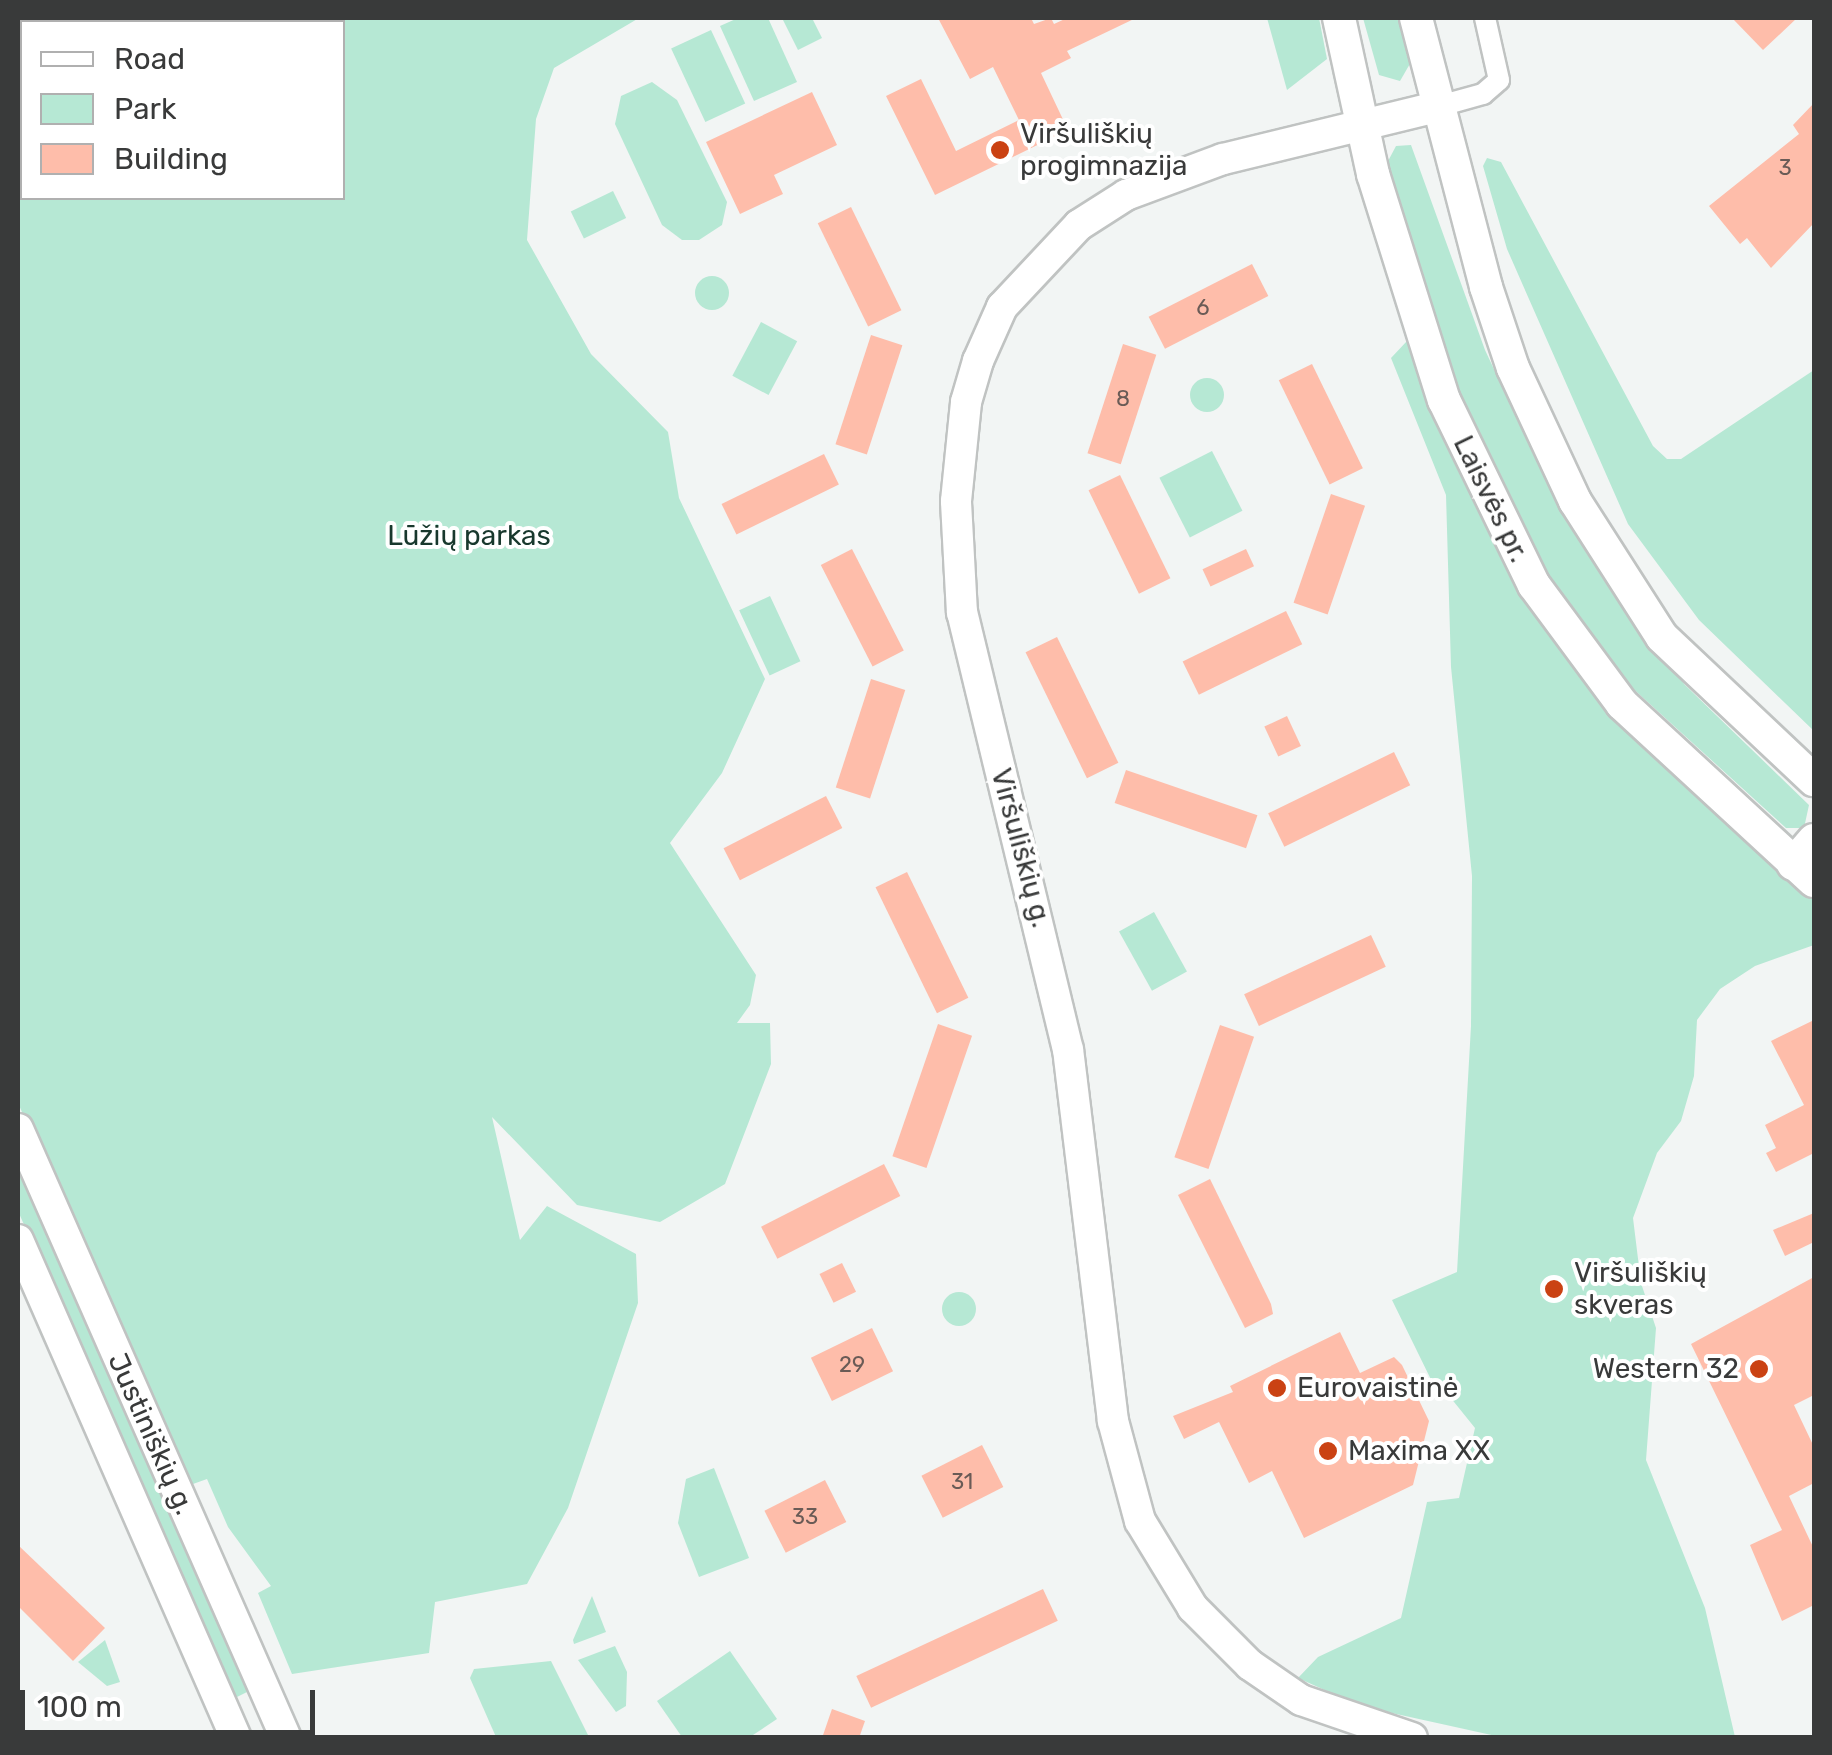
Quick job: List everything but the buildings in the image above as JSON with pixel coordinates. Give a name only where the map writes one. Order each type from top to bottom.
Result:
[{"type":"main road","name":"Laisvės pr.","points":[[1339,18],[1400,271],[1444,400],[1534,585],[1622,704],[1807,862]]},
{"type":"main road","points":[[1416,18],[1436,107],[1508,352],[1574,501],[1662,636],[1814,780]]},
{"type":"main road","name":"Viršuliškių g.","points":[[1412,1738],[1301,1700],[1250,1665],[1194,1608],[1140,1521],[1113,1421],[1068,1050],[1025,854],[975,679],[956,552],[958,456],[978,362],[1002,307],[1049,252],[1104,208],[1164,179],[1436,107]]},
{"type":"main road","name":"Justiniškių g.","points":[[18,1129],[285,1737]]},
{"type":"main road","name":"Justiniškių g.","points":[[18,1240],[236,1738]]},
{"type":"street","points":[[1436,107],[1483,94],[1499,80],[1485,18]]},
{"type":"green space","name":"Lūžių parkas","points":[[639,18],[554,68],[536,119],[527,240],[591,354],[668,432],[679,498],[765,679],[722,773],[670,843],[756,975],[750,1005],[737,1023],[770,1023],[771,1064],[725,1184],[660,1222],[577,1205],[492,1117],[520,1240],[547,1206],[636,1254],[638,1303],[568,1508],[527,1584],[435,1602],[429,1653],[292,1674],[258,1593],[271,1586],[228,1527],[207,1479],[193,1484],[173,1457],[18,1103],[18,120],[20,200],[345,200],[345,20],[120,20]]},
{"type":"green space","points":[[738,18],[768,18],[797,82],[754,101],[720,26]]},
{"type":"green space","points":[[782,18],[812,18],[822,38],[798,50]]},
{"type":"green space","points":[[1267,18],[1319,18],[1327,59],[1287,90]]},
{"type":"green space","points":[[1363,18],[1402,18],[1411,62],[1400,81],[1379,75]]},
{"type":"green space","points":[[711,30],[745,103],[705,122],[671,49]]},
{"type":"green space","points":[[652,82],[677,100],[727,202],[722,225],[699,240],[682,240],[662,225],[615,124],[621,96]]},
{"type":"green space","points":[[1411,145],[1485,350],[1548,484],[1605,579],[1685,685],[1809,805],[1804,828],[1786,828],[1618,675],[1537,562],[1472,432],[1430,320],[1387,163],[1396,146]]},
{"type":"green space","points":[[1487,158],[1501,162],[1653,446],[1667,459],[1681,459],[1814,370],[1814,731],[1699,620],[1628,524],[1507,249],[1483,166]]},
{"type":"green space","points":[[613,191],[626,218],[584,239],[571,212]]},
{"type":"green space","points":[[712,276],[724,281],[729,293],[724,305],[712,310],[700,305],[695,293],[700,281]]},
{"type":"green space","points":[[761,322],[797,341],[769,395],[732,376]]},
{"type":"green space","points":[[1407,341],[1479,512],[1582,677],[1611,711],[1814,893],[1814,945],[1755,966],[1720,989],[1697,1020],[1694,1076],[1681,1121],[1657,1153],[1633,1218],[1641,1283],[1656,1328],[1646,1460],[1705,1608],[1735,1737],[1496,1736],[1360,1706],[1298,1678],[1318,1657],[1401,1618],[1427,1502],[1459,1498],[1475,1428],[1450,1397],[1441,1400],[1392,1300],[1457,1272],[1471,1026],[1472,876],[1451,667],[1446,495],[1391,358]]},
{"type":"green space","points":[[1207,378],[1219,383],[1224,395],[1219,407],[1207,412],[1195,407],[1190,395],[1195,383]]},
{"type":"green space","points":[[1212,451],[1242,511],[1190,537],[1159,478]]},
{"type":"green space","points":[[770,596],[800,661],[770,676],[739,610]]},
{"type":"green space","points":[[1154,912],[1187,971],[1152,991],[1119,931]]},
{"type":"green space","points":[[18,1160],[251,1690],[231,1700],[18,1211]]},
{"type":"green space","points":[[959,1292],[971,1297],[976,1309],[971,1321],[959,1326],[947,1321],[942,1309],[947,1297]]},
{"type":"green space","points":[[714,1468],[749,1558],[699,1577],[678,1523],[686,1479]]},
{"type":"green space","points":[[592,1596],[606,1632],[574,1644],[573,1640]]},
{"type":"green space","points":[[105,1640],[120,1682],[107,1686],[78,1662]]},
{"type":"green space","points":[[615,1646],[627,1672],[626,1706],[616,1712],[578,1660]]},
{"type":"green space","points":[[730,1651],[777,1719],[750,1737],[682,1737],[657,1701]]},
{"type":"green space","points":[[551,1661],[589,1737],[496,1737],[470,1678],[474,1669]]},
{"type":"place","name":"Viršuliškių progimnazija","points":[[1000,150]]},
{"type":"place","name":"Viršuliškių skveras","points":[[1554,1289]]},
{"type":"place","name":"Western 32","points":[[1759,1369]]},
{"type":"place","name":"Eurovaistinė","points":[[1277,1388]]},
{"type":"place","name":"Maxima XX","points":[[1328,1451]]}]
